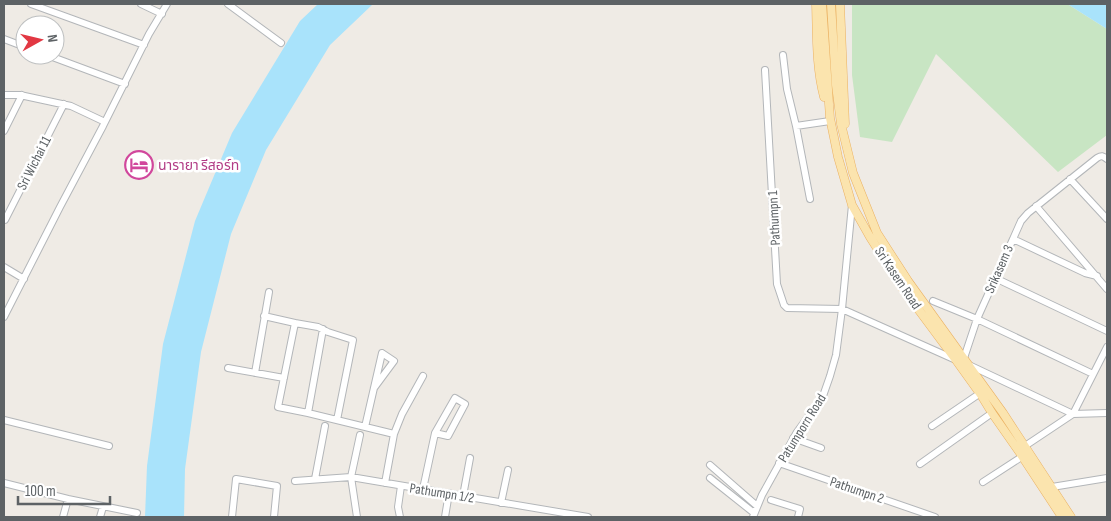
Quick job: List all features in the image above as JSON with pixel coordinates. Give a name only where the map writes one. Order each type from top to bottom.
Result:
[{"type":"main road","points":[[816,4],[820,82],[830,120]]},
{"type":"main road","points":[[840,4],[845,122],[853,173]]},
{"type":"main road","name":"Sri Kasem Road","points":[[822,7],[830,120],[852,205],[901,286],[960,359],[969,365],[1071,517]]},
{"type":"main road","name":"Sri Kasem Road","points":[[832,8],[836,85],[841,124],[853,173],[877,233],[960,359],[992,413],[1023,456],[1062,517]]},
{"type":"street","points":[[31,4],[144,45]]},
{"type":"street","points":[[141,4],[162,14]]},
{"type":"street","points":[[4,316],[125,84],[149,34],[167,4]]},
{"type":"street","points":[[228,4],[281,43]]},
{"type":"street","points":[[783,55],[787,90],[810,199]]},
{"type":"street","points":[[65,62],[125,84]]},
{"type":"street","name":"Pathumpn 1","points":[[766,70],[778,284],[784,305],[787,308],[842,308]]},
{"type":"street","points":[[4,95],[22,95],[64,104],[105,122]]},
{"type":"street","points":[[4,131],[22,95]]},
{"type":"street","name":"Sri Wichai 11","points":[[4,220],[64,104]]},
{"type":"street","points":[[796,126],[830,120]]},
{"type":"street","points":[[1013,239],[1021,221],[1036,206],[1100,156],[1107,159]]},
{"type":"street","points":[[1070,179],[1107,219]]},
{"type":"street","name":"Patumporn Road","points":[[753,515],[794,438],[823,396],[836,355],[852,205]]},
{"type":"street","points":[[1036,206],[1107,288]]},
{"type":"street","name":"Srikasem 3","points":[[960,359],[1013,239],[1085,273],[1097,276]]},
{"type":"street","points":[[4,267],[24,279]]},
{"type":"street","points":[[995,278],[1107,331]]},
{"type":"street","points":[[255,373],[269,292]]},
{"type":"street","points":[[932,301],[977,319],[1093,374]]},
{"type":"street","points":[[842,308],[960,359]]},
{"type":"street","points":[[264,316],[323,329],[353,340],[337,420]]},
{"type":"street","points":[[295,323],[278,407],[394,434]]},
{"type":"street","points":[[308,413],[323,329]]},
{"type":"street","points":[[1025,446],[1073,414],[1107,347]]},
{"type":"street","points":[[365,427],[382,353],[394,361],[374,388]]},
{"type":"street","points":[[969,365],[1073,414],[1107,412]]},
{"type":"street","points":[[228,368],[284,378]]},
{"type":"street","points":[[384,483],[394,434],[402,414],[423,376]]},
{"type":"street","points":[[932,426],[980,394]]},
{"type":"street","points":[[423,489],[435,433],[455,398],[465,404],[448,436],[435,433]]},
{"type":"street","points":[[920,464],[992,413]]},
{"type":"street","points":[[4,420],[109,446]]},
{"type":"street","points":[[316,479],[325,426]]},
{"type":"street","points":[[357,517],[351,477],[360,435]]},
{"type":"street","points":[[794,438],[821,448]]},
{"type":"street","points":[[983,482],[1023,456]]},
{"type":"street","points":[[463,496],[470,458]]},
{"type":"street","name":"Pathumpn 2","points":[[780,463],[934,517]]},
{"type":"street","points":[[710,464],[757,506]]},
{"type":"street","points":[[501,503],[508,470]]},
{"type":"street","name":"Pathumpn 1/2","points":[[295,481],[351,477],[588,517]]},
{"type":"street","points":[[710,478],[753,515]]},
{"type":"street","points":[[1052,487],[1107,478]]},
{"type":"street","points":[[232,517],[236,479],[277,486],[274,517]]},
{"type":"street","points":[[4,483],[103,507],[137,513]]},
{"type":"street","points":[[400,517],[398,507],[401,486]]},
{"type":"street","points":[[445,517],[449,494]]},
{"type":"street","points":[[63,517],[68,499]]},
{"type":"street","points":[[771,500],[800,509],[798,517]]},
{"type":"street","points":[[100,517],[103,507]]},
{"type":"green space","points":[[852,4],[1069,5],[1107,29],[1107,135],[1058,172],[936,54],[892,142],[860,137],[852,75]]},
{"type":"water","points":[[318,4],[373,4],[330,45],[266,150],[231,234],[201,352],[185,469],[184,517],[145,517],[147,466],[163,344],[195,221],[232,133],[300,21]]},
{"type":"water","points":[[1067,4],[1107,4],[1107,29],[1069,5]]},
{"type":"place","name":"นารายา รีสอร์ท","points":[[139,165]]}]
